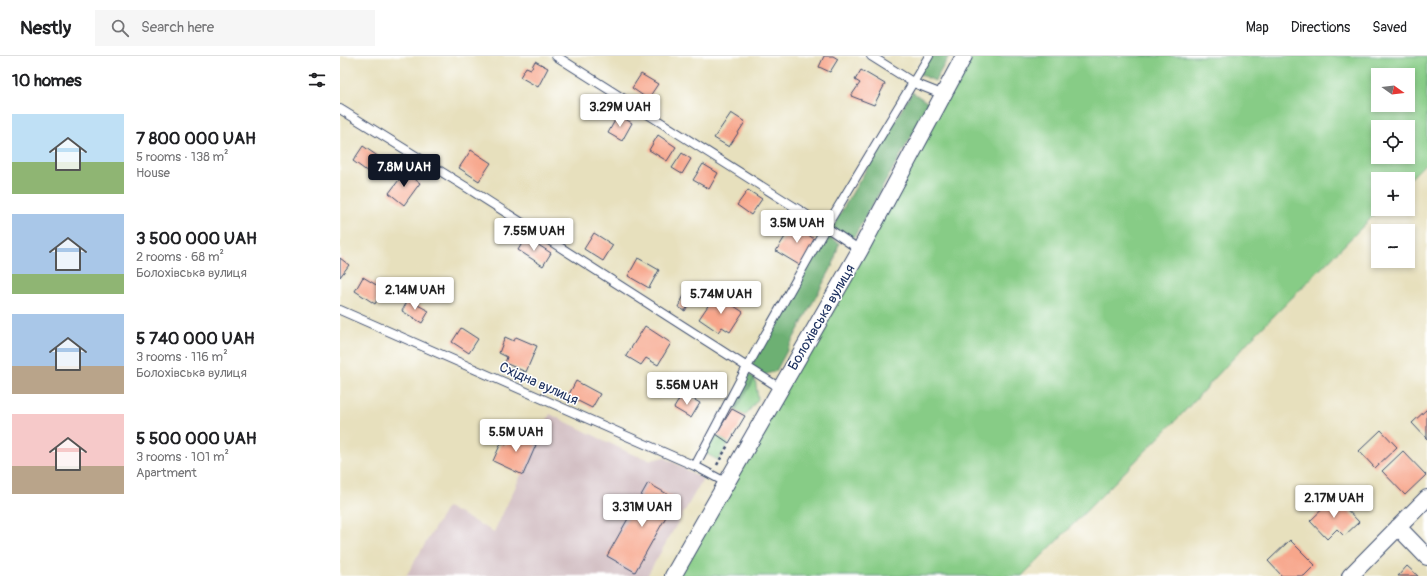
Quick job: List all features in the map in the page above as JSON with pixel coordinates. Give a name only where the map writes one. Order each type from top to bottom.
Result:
[{"type":"street","name":"Болохівська вулиця","points":[[673,576],[860,250],[964,56]]},
{"type":"street","points":[[1350,576],[1427,498]]},
{"type":"street","points":[[1398,527],[1427,557]]},
{"type":"lane","points":[[556,56],[860,250]]},
{"type":"lane","points":[[871,56],[914,83],[944,95]]},
{"type":"lane","points":[[695,466],[747,367],[826,227],[929,56]]},
{"type":"lane","points":[[340,109],[466,187],[780,388]]},
{"type":"lane","name":"Східна вулиця","points":[[340,310],[695,466],[727,484]]},
{"type":"shaded area","points":[[550,414],[632,454],[651,460],[664,457],[703,479],[647,576],[406,576],[447,507],[494,532]]},
{"type":"green space","points":[[929,56],[949,56],[935,81],[919,74]]},
{"type":"green space","points":[[964,56],[1427,56],[1427,162],[1415,174],[1415,172],[1371,172],[1371,216],[1373,216],[1248,342],[1181,415],[1022,576],[673,576]]},
{"type":"green space","points":[[912,92],[930,104],[854,237],[845,237],[831,229]]},
{"type":"green space","points":[[825,235],[839,243],[833,265],[776,371],[764,375],[751,366]]},
{"type":"green space","points":[[747,373],[755,378],[735,411],[731,409],[715,434]]},
{"type":"green space","points":[[755,378],[758,399],[745,416],[735,411]]},
{"type":"green space","points":[[715,434],[729,443],[718,460],[703,452]]},
{"type":"building","points":[[824,56],[833,56],[838,59],[830,72],[819,67]]},
{"type":"building","points":[[535,61],[548,68],[538,87],[520,77],[526,67],[531,69]]},
{"type":"building","points":[[861,70],[885,84],[874,105],[851,96],[860,83],[855,80]]},
{"type":"building","points":[[641,74],[658,84],[648,99],[632,88]]},
{"type":"building","points":[[731,113],[745,122],[729,147],[714,138]]},
{"type":"building","points":[[618,115],[632,123],[622,141],[608,133]]},
{"type":"building","points":[[658,135],[676,147],[667,161],[649,150]]},
{"type":"building","points":[[363,146],[379,157],[368,172],[353,161]]},
{"type":"building","points":[[471,150],[491,163],[479,181],[459,168]]},
{"type":"building","points":[[682,153],[691,159],[682,174],[672,168]]},
{"type":"building","points":[[703,164],[718,173],[709,189],[693,180]]},
{"type":"building","points":[[405,172],[420,183],[404,205],[389,193]]},
{"type":"building","points":[[748,190],[762,199],[751,215],[737,205]]},
{"type":"building","points":[[795,221],[809,230],[807,234],[817,241],[801,266],[776,251]]},
{"type":"building","points":[[594,233],[613,245],[603,261],[584,249]]},
{"type":"building","points":[[526,237],[551,253],[543,266],[518,250]]},
{"type":"building","points":[[340,258],[349,265],[340,277]]},
{"type":"building","points":[[638,258],[659,270],[649,288],[628,276]]},
{"type":"building","points":[[363,277],[383,289],[375,304],[355,291]]},
{"type":"building","points":[[686,292],[694,297],[685,311],[678,307]]},
{"type":"building","points":[[716,294],[743,312],[730,332],[722,327],[718,332],[699,319]]},
{"type":"building","points":[[408,300],[429,311],[422,323],[402,311]]},
{"type":"building","points":[[645,326],[671,343],[658,365],[646,358],[641,365],[626,356]]},
{"type":"building","points":[[461,328],[478,339],[469,353],[452,342]]},
{"type":"building","points":[[505,337],[514,341],[516,337],[537,346],[526,372],[505,363],[507,357],[499,353]]},
{"type":"building","points":[[576,381],[600,394],[592,408],[568,396]]},
{"type":"building","points":[[683,393],[700,403],[691,418],[674,408]]},
{"type":"building","points":[[732,409],[745,416],[729,443],[716,434]]},
{"type":"building","points":[[1427,409],[1427,439],[1412,423]]},
{"type":"building","points":[[1381,430],[1397,447],[1375,468],[1359,451]]},
{"type":"building","points":[[511,433],[519,437],[527,434],[532,438],[532,443],[536,445],[523,475],[493,461],[501,443],[506,445]]},
{"type":"building","points":[[1403,451],[1426,475],[1405,495],[1382,471]]},
{"type":"building","points":[[648,483],[676,499],[635,572],[607,556]]},
{"type":"building","points":[[1335,497],[1359,522],[1344,536],[1337,529],[1327,539],[1310,521]]},
{"type":"building","points":[[1290,540],[1315,565],[1304,576],[1282,576],[1268,561]]},
{"type":"building","points":[[1407,566],[1418,576],[1398,576]]}]
